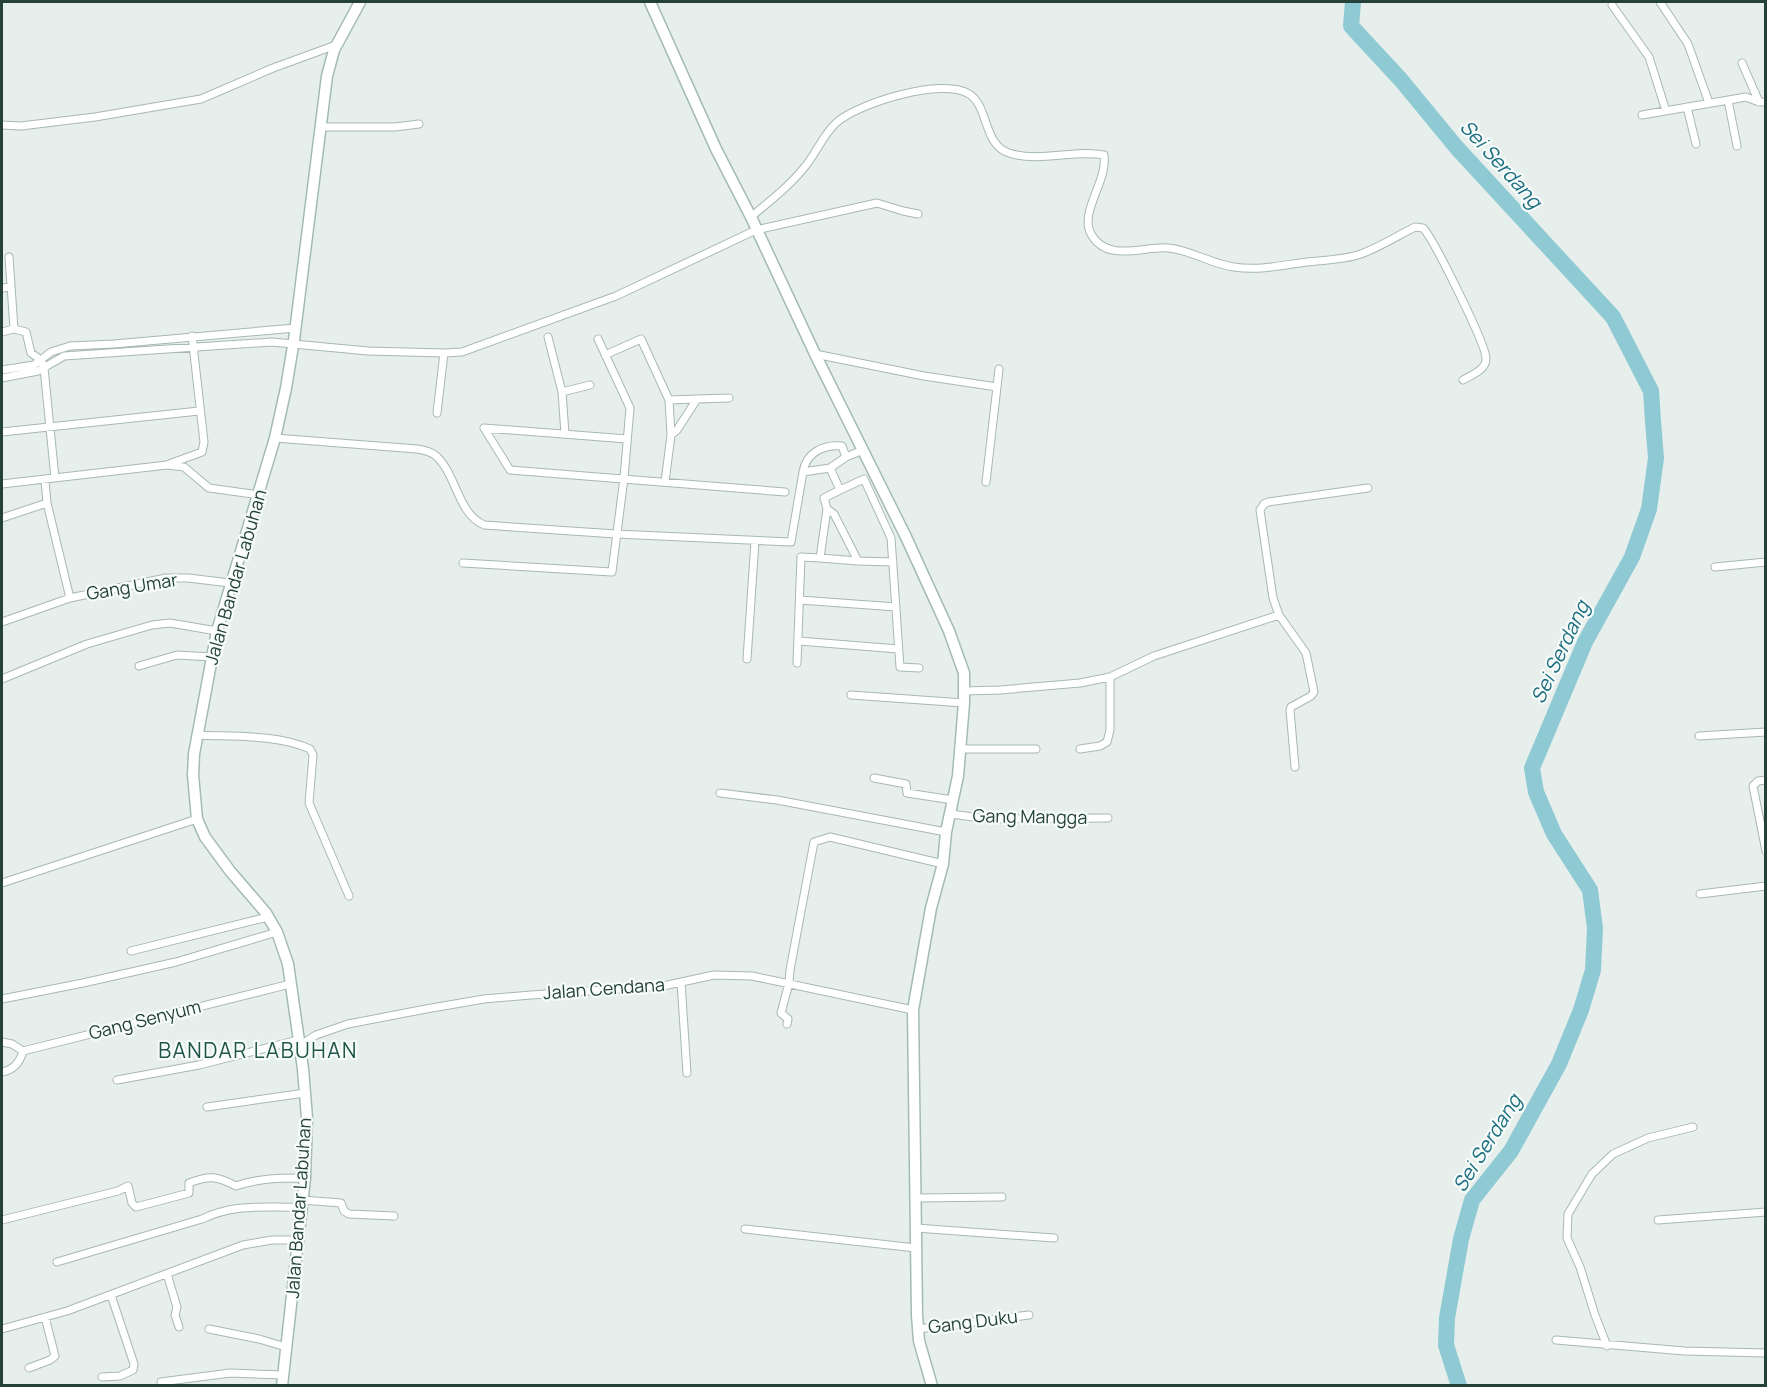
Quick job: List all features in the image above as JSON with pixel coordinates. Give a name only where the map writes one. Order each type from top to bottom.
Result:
[{"type":"street","name":"Jalan Bandar Labuhan","points":[[282,1380],[304,1178],[307,1118],[291,984],[288,964],[277,933],[268,917],[214,849],[197,819],[193,775],[197,735],[217,631],[275,438],[293,344],[327,76],[336,45],[360,2]]},
{"type":"street","points":[[650,2],[694,103],[906,537],[949,631],[964,673],[961,749],[946,832],[943,864],[931,908],[913,1010],[918,1329],[922,1353],[932,1386]]},
{"type":"street","points":[[1660,2],[1688,44],[1709,103]]},
{"type":"street","points":[[1612,4],[1649,57],[1666,111]]},
{"type":"street","points":[[2,126],[73,120],[190,102],[336,45]]},
{"type":"street","points":[[1742,63],[1762,102]]},
{"type":"street","points":[[751,217],[794,180],[820,146],[829,130],[843,117],[866,107],[927,88],[963,91],[975,100],[990,134],[1004,151],[1033,156],[1091,153],[1104,155],[1104,171],[1088,222],[1092,235],[1101,246],[1107,249],[1122,251],[1168,248],[1185,251],[1235,268],[1256,268],[1358,255],[1415,227],[1423,228],[1475,326],[1486,355],[1482,368],[1463,380]]},
{"type":"street","points":[[1642,115],[1746,96],[1762,102]]},
{"type":"street","points":[[1728,100],[1737,146]]},
{"type":"street","points":[[1687,107],[1696,144]]},
{"type":"street","points":[[321,127],[395,127],[419,124]]},
{"type":"street","points":[[2,370],[44,368],[64,356],[272,342],[369,351],[462,352],[616,296],[756,230],[877,203],[903,212],[918,214]]},
{"type":"street","points":[[9,257],[14,329]]},
{"type":"street","points":[[2,288],[11,287]]},
{"type":"street","points":[[2,378],[31,369],[51,352],[70,346],[295,328]]},
{"type":"street","points":[[2,333],[14,329],[26,332],[32,353],[41,360],[44,368],[55,478]]},
{"type":"street","points":[[245,333],[245,344]]},
{"type":"street","points":[[167,465],[202,452],[204,442],[192,336]]},
{"type":"street","points":[[548,337],[562,392],[565,434]]},
{"type":"street","points":[[463,563],[612,572],[630,408],[598,339]]},
{"type":"street","points":[[605,355],[641,339],[669,400],[671,435],[664,482]]},
{"type":"street","points":[[437,413],[444,353]]},
{"type":"street","points":[[815,354],[924,376],[997,387]]},
{"type":"street","points":[[986,482],[999,369]]},
{"type":"street","points":[[562,392],[590,385]]},
{"type":"street","points":[[669,400],[729,398]]},
{"type":"street","points":[[671,435],[677,430],[697,399]]},
{"type":"street","points":[[2,432],[199,411]]},
{"type":"street","points":[[627,439],[484,428],[510,470],[784,492]]},
{"type":"street","points":[[275,438],[417,449],[434,454],[443,465],[473,520],[484,525],[791,542],[804,465],[812,454],[832,445],[860,445]]},
{"type":"street","points":[[803,472],[830,468],[860,445]]},
{"type":"street","points":[[842,446],[846,457]]},
{"type":"street","points":[[2,484],[167,465],[184,467],[209,488],[259,495]]},
{"type":"street","points":[[830,468],[840,490]]},
{"type":"street","points":[[820,558],[827,509],[824,498],[864,478],[891,538],[900,667],[919,668]]},
{"type":"street","points":[[45,480],[47,503],[70,598]]},
{"type":"street","points":[[1295,767],[1290,710],[1314,692],[1306,653],[1279,615],[1272,593],[1261,507],[1268,502],[1368,488]]},
{"type":"street","points":[[2,518],[47,503]]},
{"type":"street","points":[[827,509],[834,514],[858,561]]},
{"type":"street","points":[[747,659],[755,541]]},
{"type":"street","points":[[796,663],[799,641],[801,557],[893,562]]},
{"type":"street","points":[[1715,567],[1766,562]]},
{"type":"street","name":"Gang Umar","points":[[2,622],[70,598],[166,578],[230,583]]},
{"type":"street","points":[[800,600],[896,607]]},
{"type":"street","points":[[965,690],[1000,690],[1080,683],[1110,677],[1154,656],[1279,615]]},
{"type":"street","points":[[2,679],[87,644],[160,623],[217,631]]},
{"type":"street","points":[[799,641],[898,649]]},
{"type":"street","points":[[139,666],[182,654],[212,657]]},
{"type":"street","points":[[1080,749],[1100,746],[1107,742],[1110,730],[1110,677]]},
{"type":"street","points":[[851,695],[964,704]]},
{"type":"street","points":[[1700,736],[1766,732]]},
{"type":"street","points":[[197,735],[260,738],[310,749],[313,755],[309,803],[349,896]]},
{"type":"street","points":[[961,749],[1036,749]]},
{"type":"street","points":[[874,778],[905,784],[907,793],[953,800]]},
{"type":"street","points":[[1766,780],[1758,781],[1753,786],[1766,851]]},
{"type":"street","points":[[720,793],[777,800],[946,832]]},
{"type":"street","name":"Gang Mangga","points":[[951,814],[988,819],[1108,818]]},
{"type":"street","points":[[2,883],[197,819]]},
{"type":"street","points":[[787,1024],[788,1019],[781,1013],[789,983],[814,842],[830,837],[943,864]]},
{"type":"street","points":[[1700,894],[1766,886]]},
{"type":"street","points":[[131,951],[268,917]]},
{"type":"street","points":[[2,999],[176,962],[277,933]]},
{"type":"street","name":"Jalan Cendana","points":[[117,1080],[298,1043],[348,1024],[426,1009],[484,999],[663,986],[714,975],[752,976],[913,1010]]},
{"type":"street","points":[[681,982],[687,1073]]},
{"type":"street","name":"Gang Senyum","points":[[23,1051],[291,984]]},
{"type":"street","points":[[2,1042],[12,1044],[23,1051],[21,1059],[13,1069],[2,1072]]},
{"type":"street","points":[[207,1107],[304,1093]]},
{"type":"street","points":[[1607,1346],[1580,1267],[1567,1238],[1568,1214],[1592,1174],[1613,1154],[1648,1138],[1693,1127]]},
{"type":"street","points":[[2,1220],[118,1191],[128,1186],[133,1206],[136,1207],[189,1193],[189,1183],[204,1178],[216,1176],[236,1186],[274,1177],[304,1178]]},
{"type":"street","points":[[916,1198],[1002,1197]]},
{"type":"street","points":[[57,1262],[243,1206],[260,1208],[301,1203],[341,1203],[344,1211],[349,1214],[393,1216]]},
{"type":"street","points":[[1658,1220],[1766,1212]]},
{"type":"street","points":[[745,1228],[916,1248]]},
{"type":"street","points":[[916,1228],[1054,1238]]},
{"type":"street","points":[[2,1329],[67,1311],[243,1245],[272,1240],[298,1240]]},
{"type":"street","points":[[168,1274],[177,1307],[175,1315],[179,1328]]},
{"type":"street","points":[[102,1377],[129,1374],[133,1371],[134,1365],[111,1295]]},
{"type":"street","name":"Gang Duku","points":[[918,1329],[1029,1315]]},
{"type":"street","points":[[29,1368],[55,1356],[45,1317]]},
{"type":"street","points":[[209,1329],[286,1347]]},
{"type":"street","points":[[1556,1340],[1684,1352],[1766,1353]]},
{"type":"street","points":[[161,1382],[230,1373],[282,1380]]},
{"type":"waterway","name":"Sei Serdang","points":[[1353,2],[1351,26],[1401,80],[1457,148],[1613,317],[1651,391],[1656,458],[1649,509],[1632,557],[1585,642],[1532,768],[1536,792],[1554,834],[1590,890],[1595,928],[1593,970],[1581,1010],[1559,1064],[1511,1151],[1472,1200],[1461,1239],[1447,1318],[1446,1345],[1459,1386]]},
{"type":"district","name":"BANDAR LABUHAN","points":[[258,1051]]}]
